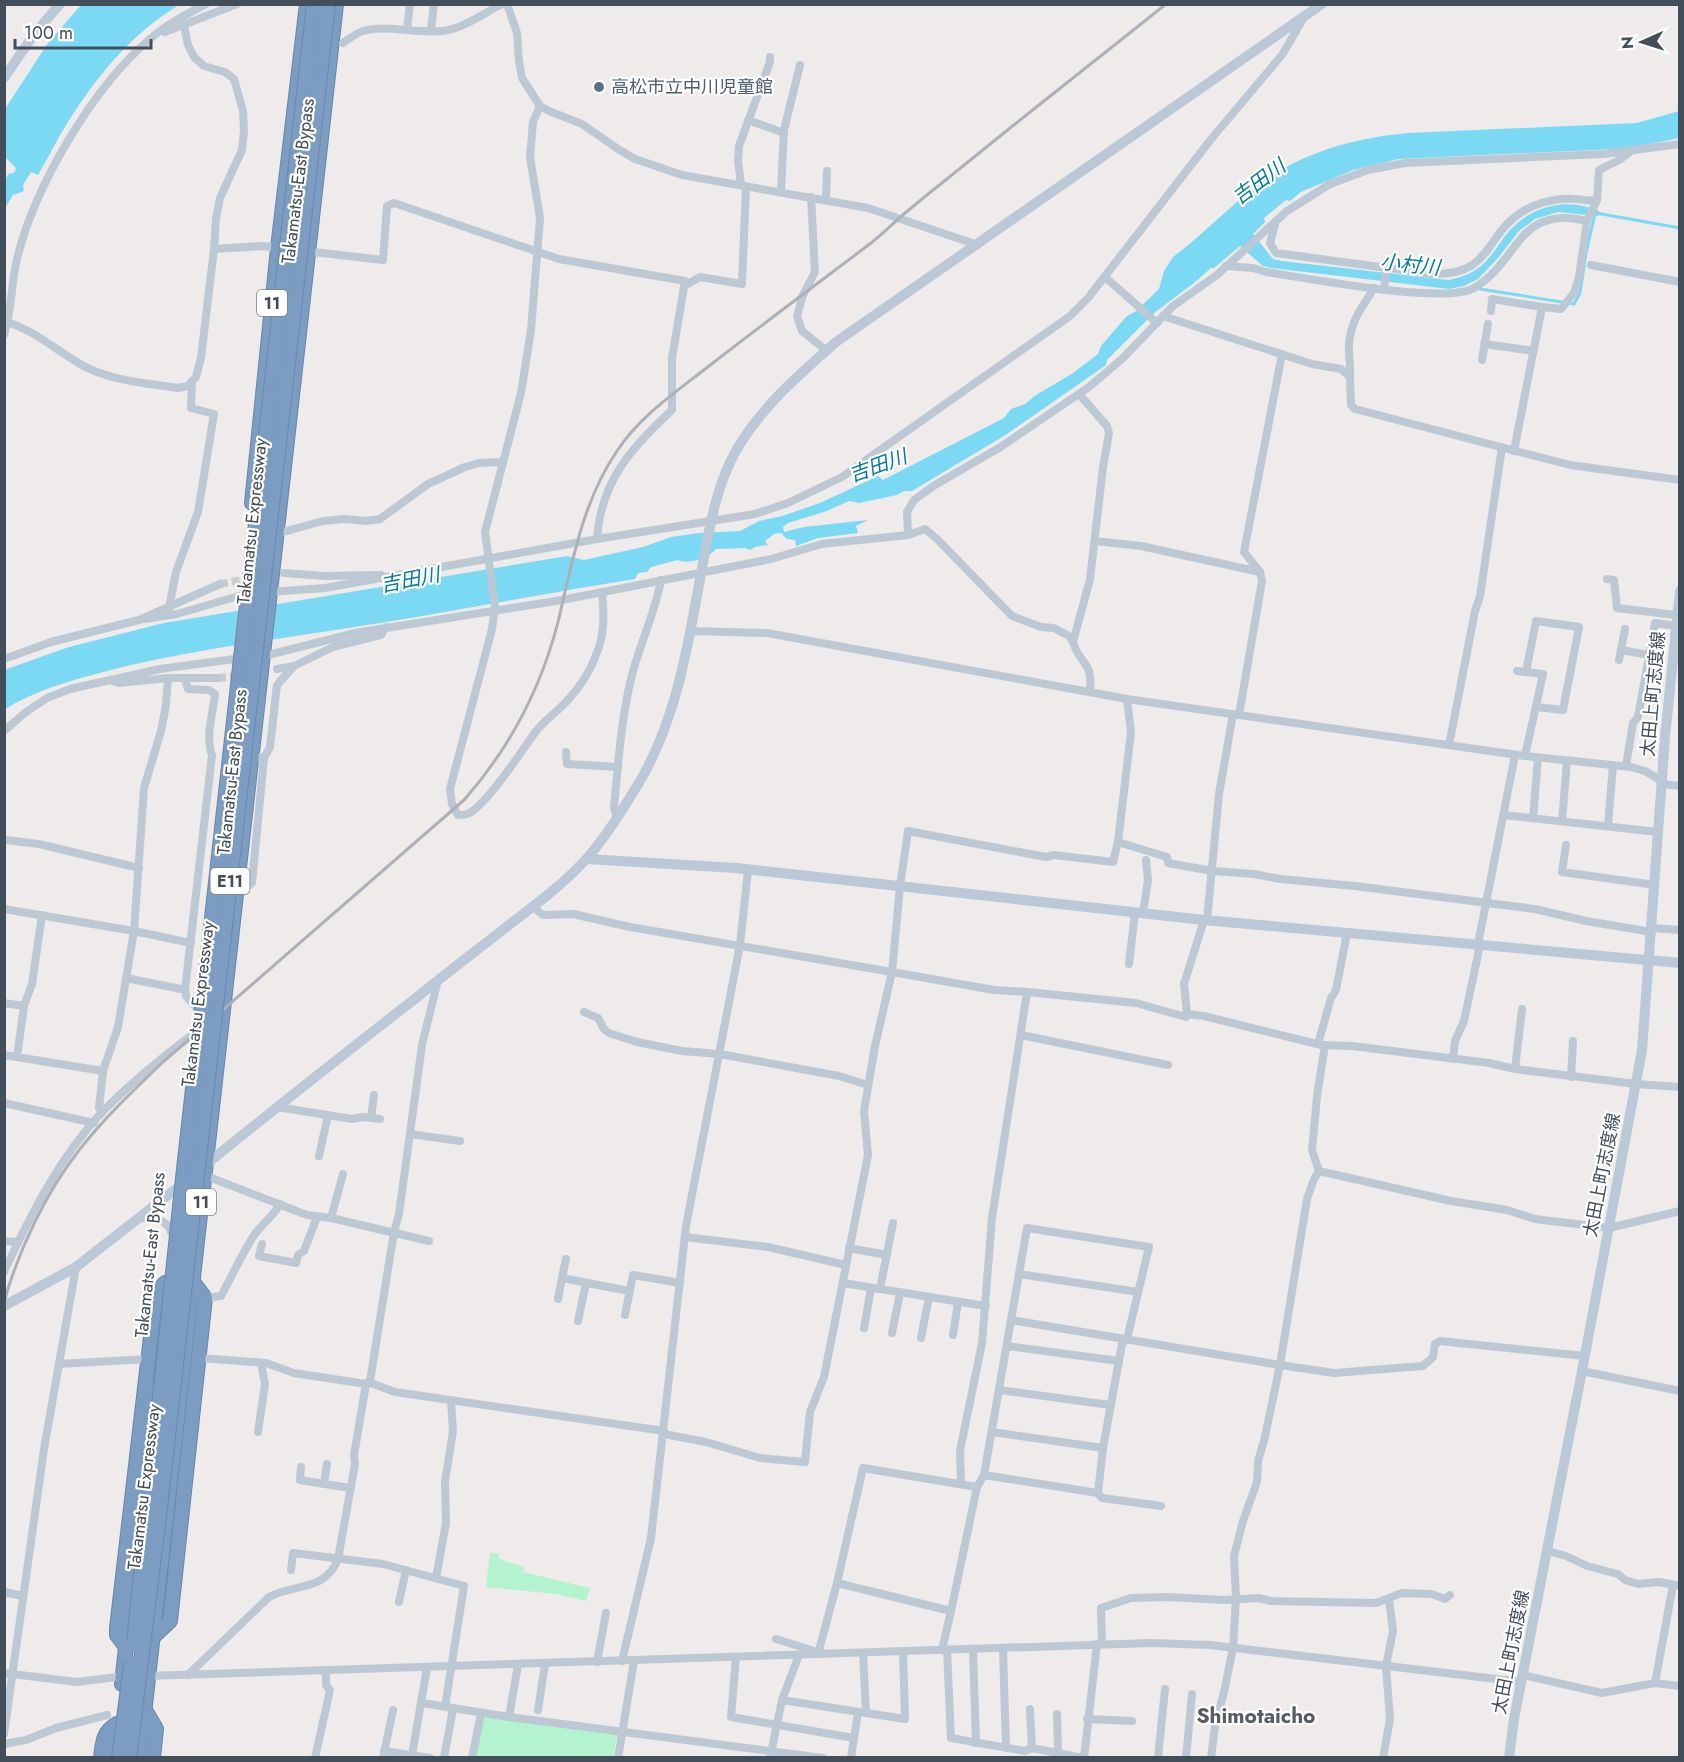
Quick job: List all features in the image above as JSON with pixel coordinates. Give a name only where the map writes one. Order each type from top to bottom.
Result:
[{"type":"highway","name":"Takamatsu-East Bypass","points":[[112,1758],[112,1720],[123,1676],[196,1007],[218,756],[236,654],[278,248],[307,4]]},
{"type":"highway","name":"Takamatsu Expressway","points":[[119,1758],[133,1652],[183,1178],[314,4]]},
{"type":"highway","name":"Takamatsu Expressway","points":[[129,1758],[161,1496],[328,4]]},
{"type":"highway","name":"Takamatsu-East Bypass","points":[[139,1758],[236,896],[258,757],[263,652],[336,4]]},
{"type":"highway","points":[[153,1637],[170,1621],[205,1298],[193,1282]]},
{"type":"highway","points":[[126,1647],[117,1635],[117,1628],[156,1294],[165,1283]]},
{"type":"highway","points":[[173,1457],[188,1459]]},
{"type":"highway","points":[[145,1710],[156,1729],[153,1758]]},
{"type":"highway","points":[[101,1758],[105,1733],[112,1720]]},
{"type":"street","points":[[4,78],[35,33],[60,4]]},
{"type":"street","points":[[4,335],[17,259],[30,219],[45,184],[74,132],[124,64],[152,36],[206,4]]},
{"type":"street","points":[[152,36],[184,26],[237,4]]},
{"type":"street","points":[[407,29],[410,4]]},
{"type":"street","points":[[431,30],[434,4]]},
{"type":"street","points":[[343,43],[361,31],[407,29],[443,31],[459,26],[502,4]]},
{"type":"street","points":[[507,4],[517,33],[522,78],[540,106],[582,124],[618,149],[659,169],[868,208],[978,245]]},
{"type":"street","points":[[4,1306],[76,1267],[205,1170],[277,1107],[532,907],[587,859],[617,818],[642,777],[655,750],[682,671],[710,523],[718,495],[736,451],[759,417],[793,380],[827,351],[1322,4]]},
{"type":"street","points":[[269,597],[488,563],[597,539],[746,517],[788,504],[842,477],[1070,316],[1105,277],[1212,138],[1282,55],[1304,17]]},
{"type":"street","points":[[6,321],[34,333],[83,365],[102,373],[178,388],[188,386],[196,377],[201,358],[216,218],[220,198],[242,150],[244,131],[243,111],[234,79],[225,72],[204,66],[194,57],[184,26]]},
{"type":"street","points":[[684,286],[700,277],[742,284],[744,186],[738,160],[739,146],[770,57]]},
{"type":"street","points":[[781,192],[784,133],[800,65]]},
{"type":"street","points":[[540,106],[533,122],[530,157],[540,218],[527,356],[521,393],[485,532],[494,608],[492,630],[450,789],[452,804],[458,815],[468,814],[477,807],[511,767],[538,729],[566,702],[582,682],[596,656],[603,632],[602,592]]},
{"type":"street","points":[[748,120],[784,133]]},
{"type":"street","points":[[908,535],[907,512],[914,500],[999,448],[1079,394],[1123,358],[1173,306],[1229,263],[1299,202],[1330,184],[1388,165],[1630,152],[1680,144]]},
{"type":"street","points":[[1491,311],[1492,299],[1561,309],[1574,293],[1579,277],[1588,218],[1595,202],[1599,170],[1630,152]]},
{"type":"street","points":[[826,199],[827,171]]},
{"type":"street","points":[[811,197],[815,272],[803,295],[797,316],[802,331],[827,351]]},
{"type":"street","points":[[1276,221],[1270,243],[1276,253],[1432,274],[1449,274],[1474,265],[1510,221],[1524,210],[1557,199],[1595,202]]},
{"type":"street","points":[[214,249],[262,246],[383,260],[387,206],[394,203],[569,261],[685,281],[674,339],[672,410],[640,440],[616,472],[603,504],[597,539]]},
{"type":"street","points":[[1229,263],[1266,272],[1374,288],[1432,294],[1463,292],[1474,288],[1489,276],[1524,233],[1537,224],[1562,217],[1588,218]]},
{"type":"street","points":[[1590,265],[1680,282]]},
{"type":"street","points":[[1384,289],[1387,267]]},
{"type":"street","points":[[1105,277],[1157,323]]},
{"type":"street","points":[[1374,288],[1354,318],[1348,346],[1351,368],[1351,405],[1356,409],[1570,465],[1680,480]]},
{"type":"street","points":[[1515,451],[1542,307]]},
{"type":"street","points":[[1163,316],[1312,364],[1341,369],[1350,377]]},
{"type":"street","points":[[1482,360],[1488,324]]},
{"type":"street","points":[[1484,344],[1534,351]]},
{"type":"street","points":[[1282,354],[1244,552],[1260,572],[1262,581],[1219,794],[1206,920],[1184,984],[1186,1014],[1204,1016],[1321,1044],[1489,1063],[1571,1077],[1680,1087]]},
{"type":"street","points":[[169,608],[176,572],[198,512],[214,414],[191,408],[192,381]]},
{"type":"street","points":[[1073,642],[1090,579],[1109,433],[1107,426],[1079,394]]},
{"type":"street","points":[[1449,745],[1475,611],[1480,596],[1502,447]]},
{"type":"street","points":[[276,534],[323,521],[380,519],[428,484],[465,467],[479,463],[502,462]]},
{"type":"street","points":[[4,731],[47,698],[70,688],[236,654],[263,652],[386,627],[602,592],[702,570],[771,559],[822,544],[908,535],[925,530],[937,538],[1012,616],[1041,627],[1054,628],[1069,636],[1075,651],[1089,668],[1090,691]]},
{"type":"street","points":[[1095,541],[1141,546],[1260,572]]},
{"type":"street","points":[[284,573],[324,576],[409,574]]},
{"type":"street","points":[[1607,579],[1614,580],[1617,608],[1677,620]]},
{"type":"street","points":[[617,818],[614,808],[618,767],[631,680],[661,580]]},
{"type":"street","points":[[139,620],[220,584]]},
{"type":"street","name":"太田上町志度線","points":[[1509,1758],[1522,1678],[1642,1050],[1662,783],[1680,591]]},
{"type":"street","points":[[4,659],[51,642],[139,620],[242,599]]},
{"type":"street","points":[[1626,766],[1633,723],[1638,717],[1654,623],[1677,620]]},
{"type":"street","points":[[1525,756],[1543,674],[1522,671],[1536,621],[1579,627],[1563,710],[1536,707]]},
{"type":"street","points":[[277,669],[294,666],[333,647],[381,635],[386,627]]},
{"type":"street","points":[[1619,660],[1625,629]]},
{"type":"street","points":[[690,631],[767,633],[1127,699],[1515,755],[1626,766],[1645,771],[1662,783],[1680,786]]},
{"type":"street","points":[[1621,650],[1649,655]]},
{"type":"street","points":[[258,757],[270,747],[277,685],[294,666]]},
{"type":"street","points":[[111,680],[118,684],[168,678],[218,678]]},
{"type":"street","points":[[102,1113],[99,1108],[103,1071],[118,1027],[134,931],[144,788],[166,705],[168,678]]},
{"type":"street","points":[[185,679],[188,689],[209,690],[215,694],[209,749],[218,756],[185,990],[188,999],[196,1007]]},
{"type":"street","points":[[199,1358],[261,1363],[294,1372],[367,1383],[395,1392],[664,1432],[760,1458],[805,1462],[810,1412],[824,1377],[868,1155],[864,1111],[892,972],[908,831],[1047,857],[1054,855],[1113,862],[1118,842],[1131,732],[1127,699]]},
{"type":"street","points":[[566,752],[567,764],[618,767]]},
{"type":"street","points":[[1453,1059],[1455,1041],[1464,1021],[1515,755]]},
{"type":"street","points":[[1533,818],[1538,758]]},
{"type":"street","points":[[1562,821],[1567,760]]},
{"type":"street","points":[[1608,826],[1613,765]]},
{"type":"street","points":[[1504,815],[1658,832]]},
{"type":"street","points":[[5,840],[39,844],[139,868]]},
{"type":"street","points":[[1118,842],[1167,857],[1168,863],[1212,871],[1254,874],[1535,909],[1586,921],[1652,930],[1680,930]]},
{"type":"street","points":[[1566,846],[1562,872],[1655,885]]},
{"type":"street","points":[[587,859],[748,870],[1206,920],[1680,963]]},
{"type":"street","points":[[1129,963],[1148,880],[1146,860]]},
{"type":"street","points":[[622,1661],[651,1538],[685,1238],[740,945],[748,870]]},
{"type":"street","points":[[532,907],[543,915],[573,914],[630,927],[994,990],[1124,1002],[1186,1017]]},
{"type":"street","points":[[4,909],[191,943]]},
{"type":"street","points":[[17,1057],[24,1006],[32,984],[42,915]]},
{"type":"street","points":[[1319,1171],[1312,1150],[1321,1044],[1331,998],[1336,990],[1347,933]]},
{"type":"street","points":[[126,978],[181,989]]},
{"type":"street","points":[[188,1675],[269,1597],[276,1593],[314,1584],[334,1570],[338,1559],[367,1383],[370,1381],[377,1350],[394,1232],[399,1214],[422,1045],[438,980]]},
{"type":"street","points":[[961,1484],[960,1451],[982,1343],[992,1218],[1028,992]]},
{"type":"street","points":[[4,1004],[24,1006]]},
{"type":"street","points":[[1515,1069],[1522,1009]]},
{"type":"street","points":[[584,1012],[598,1018],[609,1033],[637,1042],[682,1051],[720,1054],[839,1076],[868,1085]]},
{"type":"street","points":[[4,1272],[46,1190],[94,1123],[146,1071],[193,1034]]},
{"type":"street","points":[[1021,1035],[1168,1065]]},
{"type":"street","points":[[1571,1077],[1573,1041]]},
{"type":"street","points":[[4,1055],[103,1071]]},
{"type":"street","points":[[371,1118],[374,1095]]},
{"type":"street","points":[[4,1104],[94,1123]]},
{"type":"street","points":[[277,1107],[352,1119],[380,1119]]},
{"type":"street","points":[[319,1156],[328,1115]]},
{"type":"street","points":[[410,1134],[460,1141]]},
{"type":"street","points":[[205,1170],[280,1204],[317,1217],[331,1218],[429,1241]]},
{"type":"street","points":[[1319,1171],[1440,1199],[1507,1210],[1534,1219],[1609,1228],[1680,1211]]},
{"type":"street","points":[[1211,1758],[1215,1726],[1233,1648],[1236,1598],[1234,1556],[1257,1482],[1258,1461],[1280,1365],[1307,1199],[1319,1171]]},
{"type":"street","points":[[331,1218],[343,1174]]},
{"type":"street","points":[[205,1298],[221,1296],[254,1236],[274,1215],[280,1204]]},
{"type":"street","points":[[262,1244],[259,1256],[296,1263],[298,1254],[304,1251],[317,1217]]},
{"type":"street","points":[[140,1218],[160,1220],[170,1227],[171,1232]]},
{"type":"street","points":[[880,1289],[893,1223]]},
{"type":"street","points":[[1098,1493],[1103,1448],[1122,1344],[1127,1339],[1149,1247],[1027,1228],[984,1475],[977,1487],[944,1650],[951,1738],[1025,1752],[1032,1748],[1083,1758],[1100,1644],[1101,1608],[1131,1598],[1224,1600],[1259,1598],[1308,1603],[1376,1603],[1402,1593],[1431,1594],[1445,1599],[1450,1595]]},
{"type":"street","points":[[685,1238],[768,1247],[846,1265]]},
{"type":"street","points":[[4,1241],[18,1242]]},
{"type":"street","points":[[849,1248],[886,1255]]},
{"type":"street","points":[[558,1299],[566,1259]]},
{"type":"street","points":[[4,1734],[9,1674],[23,1596],[42,1458],[76,1267]]},
{"type":"street","points":[[1019,1274],[1138,1293]]},
{"type":"street","points":[[624,1315],[633,1275],[680,1284]]},
{"type":"street","points":[[562,1278],[629,1291]]},
{"type":"street","points":[[578,1321],[586,1283]]},
{"type":"street","points":[[843,1283],[986,1306]]},
{"type":"street","points":[[864,1328],[871,1288]]},
{"type":"street","points":[[892,1333],[900,1293]]},
{"type":"street","points":[[921,1338],[929,1297]]},
{"type":"street","points":[[952,1335],[958,1302]]},
{"type":"street","points":[[1011,1320],[1334,1373],[1423,1366],[1430,1362],[1435,1344],[1440,1341],[1585,1356]]},
{"type":"street","points":[[1007,1346],[1119,1361]]},
{"type":"street","points":[[59,1364],[148,1359]]},
{"type":"street","points":[[258,1432],[266,1384],[261,1363]]},
{"type":"street","points":[[1582,1371],[1680,1391]]},
{"type":"street","points":[[999,1390],[1110,1406]]},
{"type":"street","points":[[435,1578],[446,1523],[446,1482],[453,1431],[451,1401]]},
{"type":"street","points":[[992,1432],[1103,1448]]},
{"type":"street","points":[[324,1484],[327,1464]]},
{"type":"street","points":[[301,1467],[300,1480],[350,1488]]},
{"type":"street","points":[[818,1654],[863,1468],[977,1487]]},
{"type":"street","points":[[984,1475],[1098,1493],[1102,1498],[1161,1506]]},
{"type":"street","points":[[291,1570],[293,1544]]},
{"type":"street","points":[[1547,1551],[1566,1556],[1587,1566],[1618,1574],[1625,1580],[1638,1584],[1659,1582],[1676,1586],[1655,1683]]},
{"type":"street","points":[[293,1553],[383,1564],[464,1587],[451,1667],[444,1758]]},
{"type":"street","points":[[399,1602],[406,1570]]},
{"type":"street","points":[[837,1583],[951,1611]]},
{"type":"street","points":[[4,1592],[23,1596]]},
{"type":"street","points":[[1383,1758],[1390,1719],[1386,1666],[1393,1631],[1389,1599]]},
{"type":"street","points":[[597,1662],[606,1613]]},
{"type":"street","points":[[776,1638],[818,1654]]},
{"type":"street","points":[[9,1674],[77,1682],[123,1676],[518,1665],[1151,1642],[1233,1648],[1386,1666],[1522,1678],[1602,1693],[1655,1683],[1680,1686]]},
{"type":"street","points":[[1003,1648],[1006,1748]]},
{"type":"street","points":[[973,1649],[976,1743]]},
{"type":"street","points":[[782,1700],[905,1719],[903,1651]]},
{"type":"street","points":[[851,1758],[862,1712],[863,1653]]},
{"type":"street","points":[[770,1754],[782,1700],[799,1655]]},
{"type":"street","points":[[736,1657],[731,1717],[854,1738]]},
{"type":"street","points":[[618,1758],[634,1661]]},
{"type":"street","points":[[538,1710],[546,1664]]},
{"type":"street","points":[[509,1717],[518,1665]]},
{"type":"street","points":[[412,1755],[427,1668]]},
{"type":"street","points":[[315,1758],[330,1690],[326,1685],[326,1671]]},
{"type":"street","points":[[1158,1758],[1165,1689]]},
{"type":"street","points":[[1186,1758],[1192,1694]]},
{"type":"street","points":[[422,1703],[770,1754],[823,1758]]},
{"type":"street","points":[[1030,1709],[1032,1748]]},
{"type":"street","points":[[393,1710],[383,1754],[430,1758]]},
{"type":"street","points":[[472,1758],[481,1713]]},
{"type":"street","points":[[1055,1754],[1057,1714]]},
{"type":"street","points":[[1087,1719],[1132,1721]]},
{"type":"street","points":[[4,1744],[27,1740],[56,1728],[112,1720]]},
{"type":"green space","points":[[490,1552],[499,1554],[499,1559],[524,1567],[523,1572],[590,1588],[586,1601],[557,1594],[486,1587]]},
{"type":"green space","points":[[483,1714],[543,1718],[618,1731],[613,1757],[474,1758]]},
{"type":"water","points":[[81,5],[179,5],[131,42],[103,72],[68,122],[38,175],[31,172],[23,185],[24,191],[13,195],[5,208],[5,182],[8,174],[14,173],[16,168],[5,157],[5,109],[48,43]]},
{"type":"water","points":[[1679,111],[1679,138],[1615,149],[1399,159],[1353,170],[1301,192],[1290,201],[1286,200],[1264,218],[1265,222],[1253,234],[1273,259],[1448,280],[1465,275],[1481,266],[1519,221],[1540,209],[1563,204],[1599,211],[1598,216],[1558,212],[1535,219],[1519,231],[1478,279],[1464,286],[1449,289],[1272,268],[1263,266],[1240,246],[1154,313],[1107,360],[1106,365],[1004,436],[912,491],[859,503],[849,501],[827,511],[788,523],[783,527],[784,532],[804,527],[868,520],[856,526],[858,533],[818,538],[796,546],[795,540],[787,539],[781,533],[774,534],[765,541],[768,545],[750,550],[745,548],[716,549],[698,560],[687,562],[678,560],[651,567],[647,572],[638,573],[635,579],[167,657],[69,681],[30,696],[5,709],[4,670],[69,647],[164,623],[567,556],[584,560],[643,547],[671,537],[740,531],[759,521],[820,503],[878,476],[883,480],[1004,418],[1011,409],[1025,404],[1073,373],[1098,354],[1101,346],[1126,317],[1136,311],[1159,289],[1164,271],[1173,257],[1271,176],[1289,165],[1327,149],[1387,135],[1637,123]]},
{"type":"waterway","name":"小村川","points":[[1596,213],[1680,228]]},
{"type":"waterway","points":[[1480,289],[1574,304],[1580,293],[1595,214]]},
{"type":"tunnel","points":[[220,584],[253,578]]},
{"type":"tunnel","points":[[218,678],[241,675]]},
{"type":"railway","points":[[4,1302],[17,1262],[45,1202],[80,1149],[99,1126],[163,1062],[464,800],[495,760],[522,717],[533,694],[551,647],[587,512],[605,471],[626,438],[671,395],[875,240],[928,194],[1166,4]]},
{"type":"place","name":"高松市立中川児童館","points":[[599,87]]},
{"type":"district","name":"Shimotaicho","points":[[1256,1716]]},
{"type":"water label","name":"吉田川","points":[[1259,182]]},
{"type":"water label","name":"吉田川","points":[[878,466]]},
{"type":"water label","name":"吉田川","points":[[410,580]]}]
